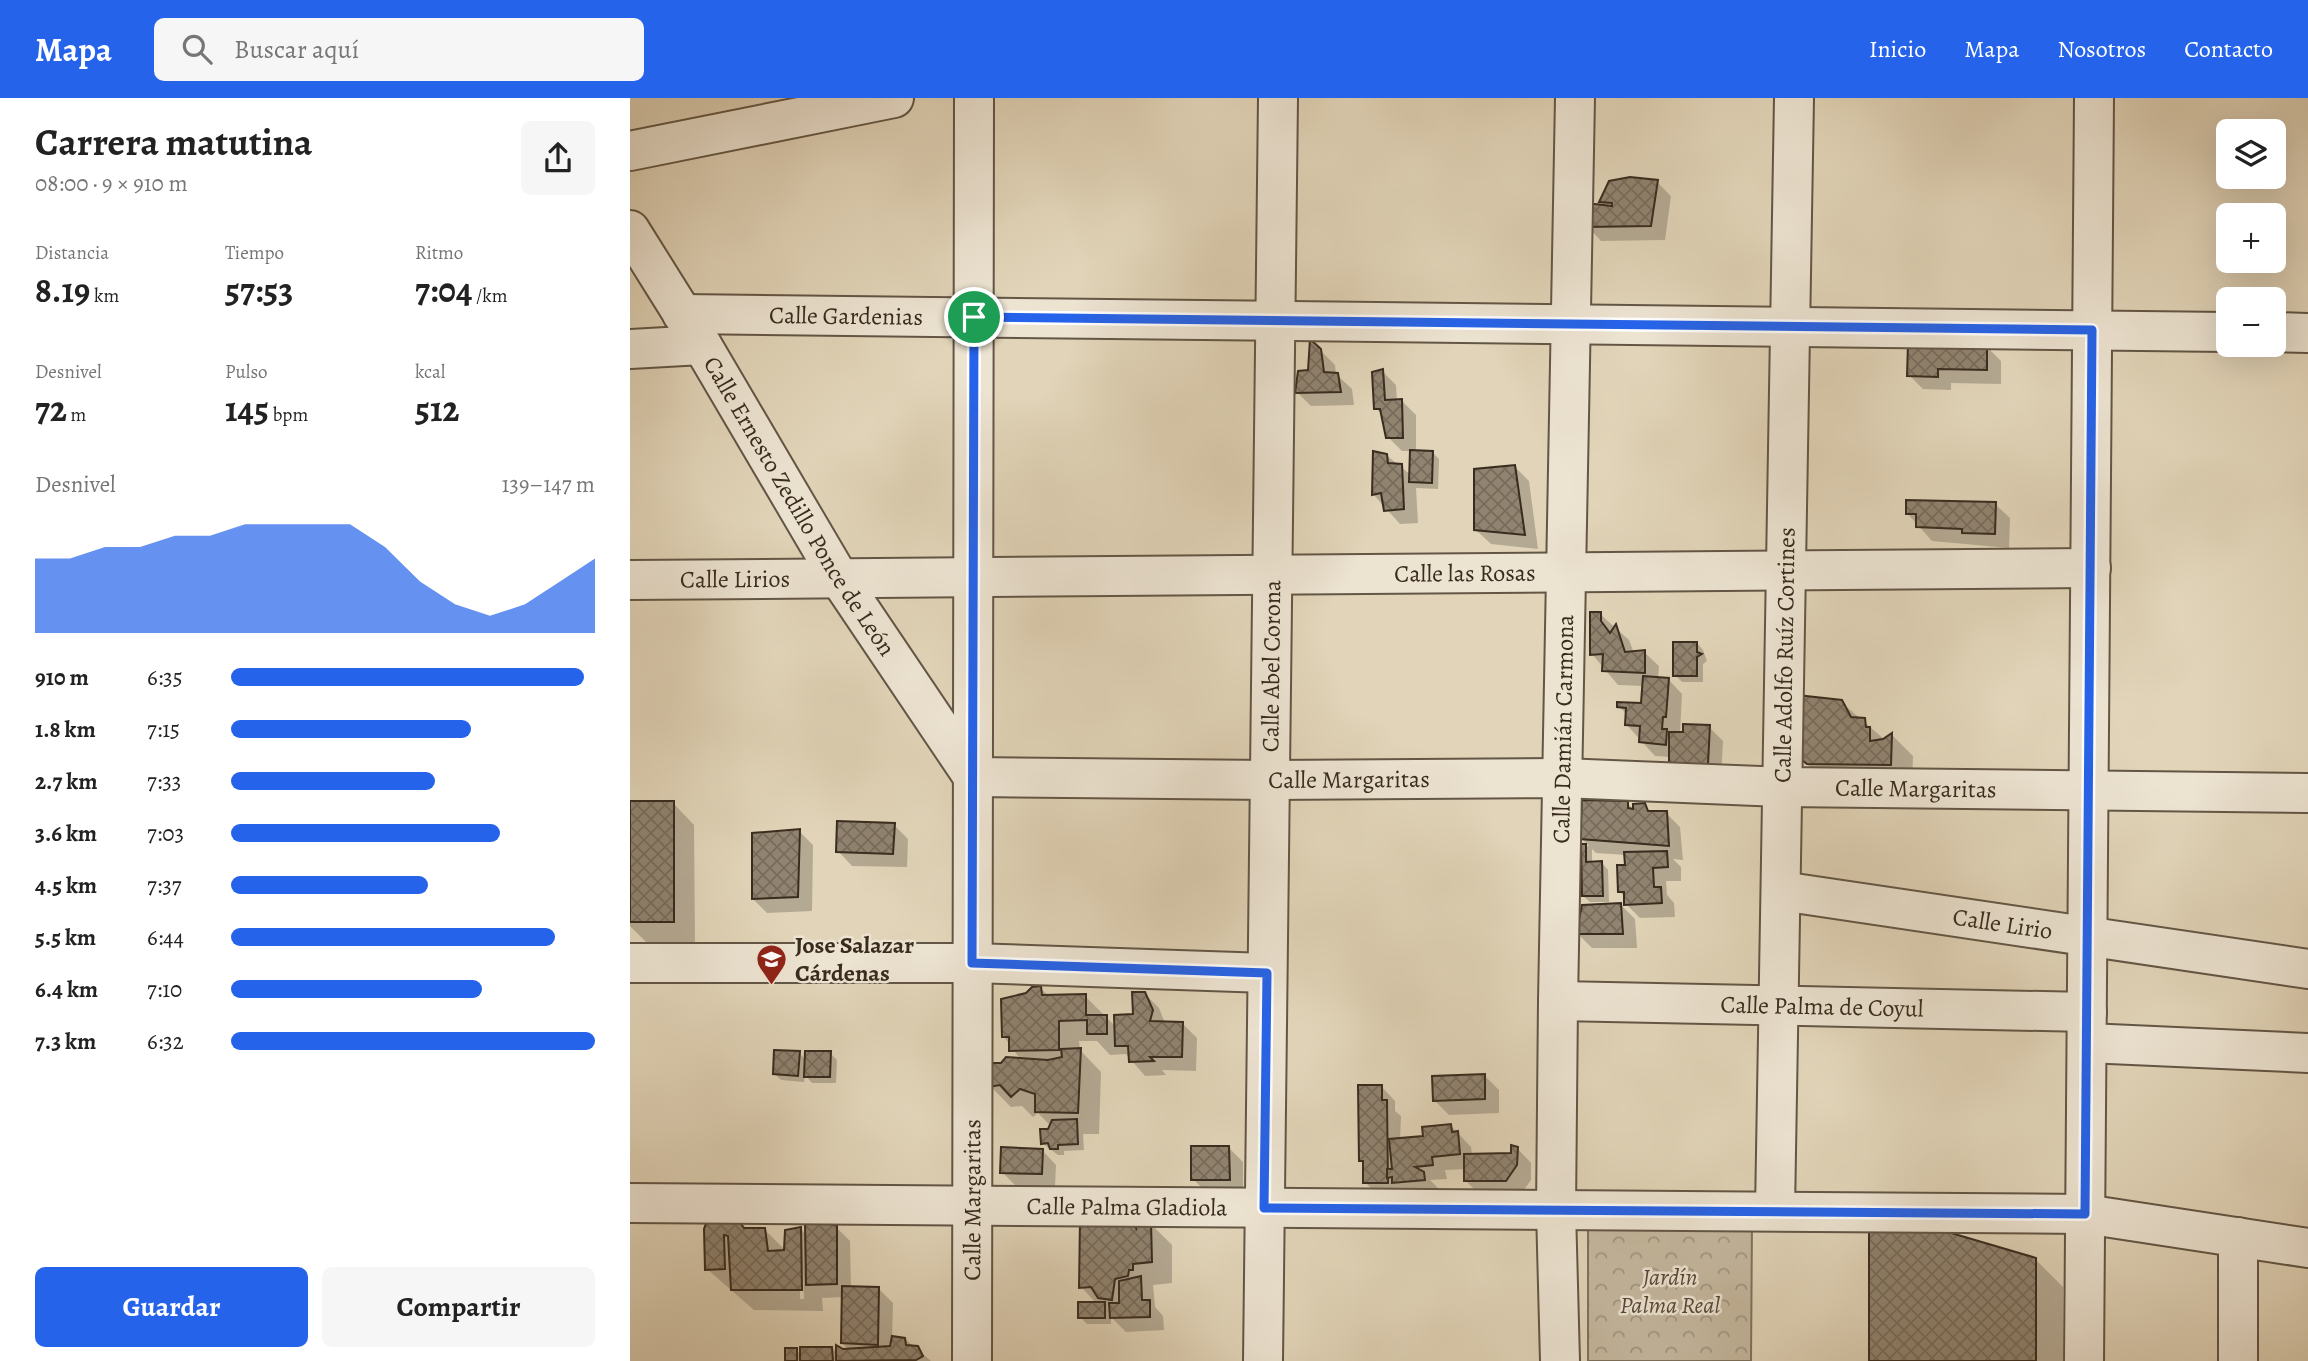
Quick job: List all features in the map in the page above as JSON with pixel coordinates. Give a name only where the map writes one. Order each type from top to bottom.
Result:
[{"type":"street","points":[[630,151],[894,98]]},
{"type":"street","points":[[973,777],[974,98]]},
{"type":"street","name":"Calle Abel Corona","points":[[1263,1361],[1278,98]]},
{"type":"street","name":"Calle Damián Carmona","points":[[1560,1361],[1556,1210],[1558,1001],[1575,98]]},
{"type":"street","name":"Calle Adolfo Ruíz Cortines","points":[[1776,1211],[1794,98]]},
{"type":"street","points":[[2084,1361],[2094,98]]},
{"type":"street","name":"Calle Ernesto Zedillo Ponce de León","points":[[630,230],[692,329],[839,578],[973,777]]},
{"type":"street","name":"Calle Gardenias","points":[[630,349],[692,329],[974,317],[2216,332]]},
{"type":"street","points":[[2286,332],[2308,333]]},
{"type":"street","name":"Calle las Rosas","points":[[839,578],[1566,570],[2091,568]]},
{"type":"street","name":"Calle Lirios","points":[[630,580],[839,578]]},
{"type":"street","name":"Calle Margaritas","points":[[972,1361],[973,777],[1270,780],[1562,778],[1783,787],[2308,793]]},
{"type":"street","name":"Calle Lirio","points":[[1781,891],[2308,970]]},
{"type":"street","points":[[630,962],[972,963],[1267,973]]},
{"type":"street","name":"Calle Palma de Coyul","points":[[1558,1001],[1779,1008],[2087,1027],[2308,1053]]},
{"type":"street","name":"Calle Palma Gladiola","points":[[630,1203],[2085,1214],[2308,1248]]},
{"type":"street","points":[[2238,1237],[2238,1361]]},
{"type":"green space","name":"Jardín Palma Real","points":[[1588,1221],[1752,1222],[1751,1361],[1588,1361]]},
{"type":"building","points":[[1630,177],[1658,180],[1651,226],[1585,227],[1587,203],[1612,206],[1612,203],[1599,202],[1609,181]]},
{"type":"building","points":[[1310,339],[1321,349],[1324,372],[1338,373],[1341,392],[1295,393],[1298,371],[1308,370]]},
{"type":"building","points":[[1908,343],[1987,345],[1987,370],[1938,369],[1938,377],[1907,376]]},
{"type":"building","points":[[1383,369],[1385,400],[1402,399],[1403,438],[1386,438],[1380,409],[1374,409],[1372,372]]},
{"type":"building","points":[[1410,450],[1433,451],[1432,483],[1409,482]]},
{"type":"building","points":[[1373,451],[1387,454],[1388,463],[1402,464],[1404,509],[1384,511],[1381,493],[1372,495]]},
{"type":"building","points":[[1515,465],[1525,535],[1474,530],[1474,469]]},
{"type":"building","points":[[1906,500],[1996,502],[1995,534],[1916,527],[1916,514],[1906,514]]},
{"type":"building","points":[[1590,612],[1601,612],[1601,621],[1610,633],[1616,624],[1625,652],[1645,650],[1645,673],[1602,671],[1603,654],[1590,655]]},
{"type":"building","points":[[1673,642],[1697,642],[1697,652],[1702,654],[1697,657],[1697,676],[1673,676]]},
{"type":"building","points":[[1643,676],[1669,678],[1666,717],[1663,717],[1662,729],[1667,729],[1666,745],[1639,742],[1640,726],[1625,725],[1626,708],[1617,707],[1617,702],[1641,703]]},
{"type":"building","points":[[1797,695],[1842,700],[1851,717],[1865,718],[1866,727],[1870,727],[1870,741],[1883,739],[1892,733],[1891,765],[1807,764],[1797,756]]},
{"type":"building","points":[[1683,724],[1710,725],[1708,764],[1669,767],[1669,732],[1683,732]]},
{"type":"building","points":[[1582,800],[1628,801],[1628,808],[1633,809],[1633,804],[1645,803],[1648,811],[1667,811],[1669,846],[1580,839]]},
{"type":"building","points":[[630,801],[674,801],[674,922],[630,922]]},
{"type":"building","points":[[837,821],[895,823],[893,854],[836,852]]},
{"type":"building","points":[[800,829],[798,897],[752,899],[752,833]]},
{"type":"building","points":[[1581,844],[1586,844],[1586,862],[1602,861],[1603,896],[1582,896]]},
{"type":"building","points":[[1667,851],[1668,867],[1653,868],[1654,887],[1661,887],[1662,903],[1624,905],[1624,892],[1618,892],[1617,865],[1625,865],[1624,852]]},
{"type":"building","points":[[1621,903],[1623,934],[1576,934],[1582,905]]},
{"type":"building","points":[[1041,986],[1042,995],[1086,994],[1086,1015],[1107,1015],[1107,1034],[1087,1034],[1087,1020],[1059,1021],[1059,1050],[1009,1051],[1009,1037],[1002,1037],[1001,999]]},
{"type":"building","points":[[1132,992],[1145,992],[1153,1010],[1150,1021],[1183,1022],[1182,1057],[1150,1057],[1154,1061],[1129,1062],[1128,1046],[1115,1046],[1114,1015],[1133,1014]]},
{"type":"building","points":[[1081,1048],[1078,1113],[1035,1112],[1035,1094],[1020,1089],[1011,1097],[1000,1085],[988,1087],[988,1063],[1001,1063],[1006,1057],[1048,1060],[1062,1057],[1061,1049]]},
{"type":"building","points":[[774,1050],[800,1051],[798,1076],[773,1074]]},
{"type":"building","points":[[805,1051],[831,1051],[830,1077],[804,1077]]},
{"type":"building","points":[[1485,1074],[1485,1099],[1433,1101],[1432,1076]]},
{"type":"building","points":[[1358,1085],[1382,1085],[1382,1100],[1387,1100],[1388,1183],[1363,1183],[1363,1161],[1359,1161]]},
{"type":"building","points":[[1077,1119],[1078,1144],[1058,1145],[1058,1149],[1050,1149],[1048,1143],[1041,1144],[1040,1129],[1048,1129],[1052,1120]]},
{"type":"building","points":[[1451,1124],[1452,1132],[1458,1131],[1460,1154],[1432,1157],[1433,1165],[1415,1167],[1424,1172],[1425,1180],[1392,1183],[1392,1177],[1387,1178],[1387,1169],[1392,1169],[1389,1139],[1423,1136],[1422,1127]]},
{"type":"building","points":[[1511,1145],[1518,1147],[1517,1165],[1506,1181],[1464,1181],[1464,1154],[1511,1153]]},
{"type":"building","points":[[1191,1146],[1229,1146],[1230,1180],[1191,1180]]},
{"type":"building","points":[[1001,1147],[1043,1149],[1042,1174],[1000,1173]]},
{"type":"building","points":[[710,1213],[734,1214],[744,1228],[765,1228],[768,1251],[784,1250],[785,1230],[801,1227],[802,1290],[731,1290],[728,1236],[724,1235],[725,1269],[705,1270],[704,1229]]},
{"type":"building","points":[[1080,1220],[1133,1223],[1136,1228],[1136,1222],[1151,1222],[1152,1262],[1133,1264],[1133,1270],[1129,1270],[1128,1276],[1115,1279],[1112,1300],[1098,1298],[1091,1287],[1079,1288]]},
{"type":"building","points":[[805,1221],[837,1225],[837,1284],[806,1285]]},
{"type":"building","points":[[1869,1225],[1924,1225],[2036,1258],[2036,1361],[1869,1361]]},
{"type":"building","points":[[1141,1276],[1142,1300],[1150,1300],[1150,1317],[1110,1318],[1109,1303],[1119,1303],[1119,1281]]},
{"type":"building","points":[[842,1286],[879,1287],[878,1345],[841,1343]]},
{"type":"building","points":[[1078,1302],[1105,1302],[1105,1318],[1078,1318]]},
{"type":"building","points":[[892,1336],[905,1338],[906,1345],[918,1346],[923,1356],[916,1360],[836,1361],[836,1345],[843,1349],[890,1346]]},
{"type":"building","points":[[800,1347],[832,1347],[833,1361],[800,1361]]},
{"type":"building","points":[[785,1348],[797,1348],[797,1361],[785,1361]]},
{"type":"place","name":"Jose Salazar Cárdenas","points":[[772,986]]},
{"type":"route","points":[[974,317],[2092,330],[2085,1214],[1264,1208],[1267,973],[972,963],[974,317]]}]
